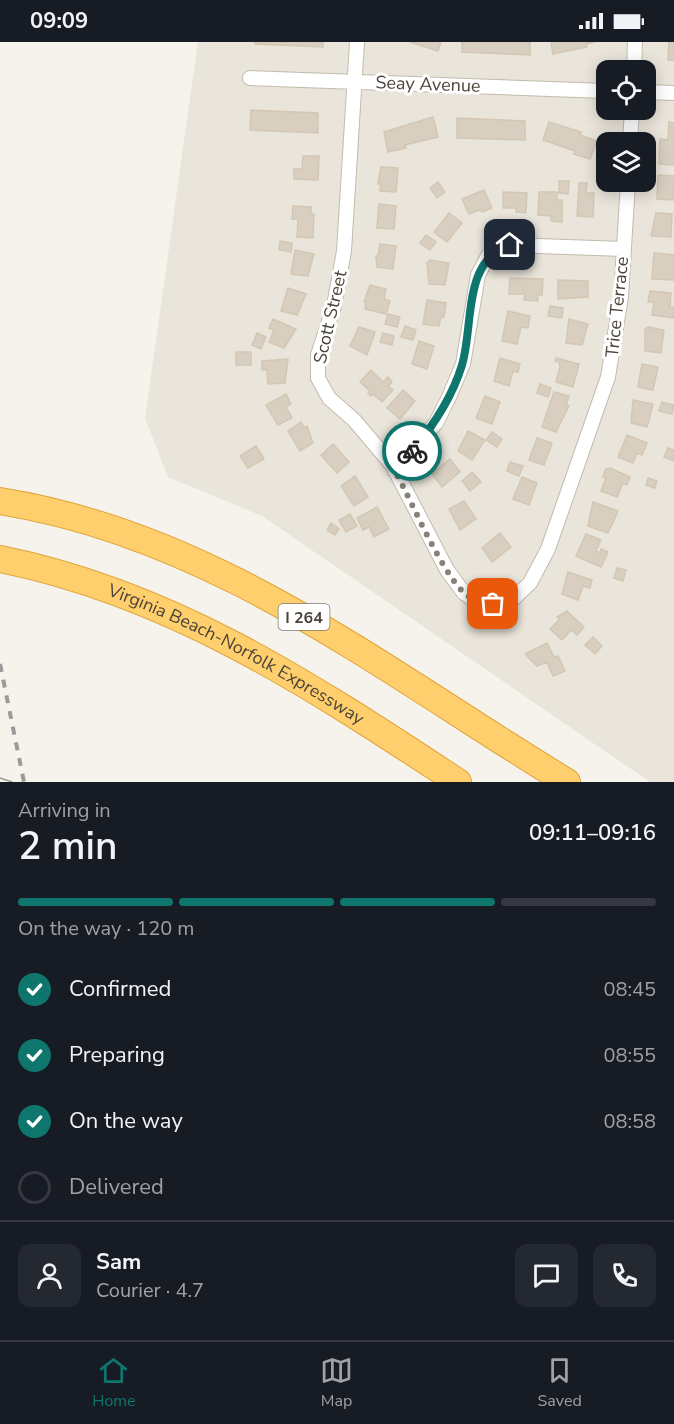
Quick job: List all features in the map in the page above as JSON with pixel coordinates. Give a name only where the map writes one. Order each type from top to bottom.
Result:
[{"type":"highway","name":"I 264","points":[[9,503],[148,541],[262,592],[350,644],[567,782]]},
{"type":"highway","name":"Virginia Beach-Norfolk Expressway","points":[[0,559],[102,586],[173,614],[241,646],[459,782]]},
{"type":"street","name":"Scott Street","points":[[357,42],[344,250],[334,306],[317,363],[318,378],[329,398],[377,445],[395,471],[447,570],[464,593],[486,603],[504,602],[521,594],[542,562],[589,430]]},
{"type":"street","points":[[634,60],[635,42]]},
{"type":"street","name":"Seay Avenue","points":[[250,78],[596,91]]},
{"type":"street","points":[[656,92],[674,93]]},
{"type":"street","name":"Trice Terrace","points":[[589,430],[608,377],[616,337],[627,192]]},
{"type":"street","points":[[395,471],[436,423],[449,397],[463,364],[478,275],[488,256],[497,249],[510,245],[623,249]]},
{"type":"shaded area","points":[[198,42],[674,42],[674,782],[650,782],[262,516],[168,477],[145,418]]},
{"type":"building","points":[[255,42],[323,42],[323,47],[255,44]]},
{"type":"building","points":[[410,42],[441,42],[438,51]]},
{"type":"building","points":[[462,42],[530,42],[530,55],[462,52]]},
{"type":"building","points":[[551,42],[595,42],[586,44],[587,47],[553,54]]},
{"type":"building","points":[[669,42],[674,42],[674,60],[668,60]]},
{"type":"building","points":[[251,110],[318,113],[318,133],[250,130]]},
{"type":"building","points":[[433,117],[438,137],[405,145],[406,148],[388,152],[384,132]]},
{"type":"building","points":[[457,118],[525,121],[525,140],[457,138]]},
{"type":"building","points":[[549,122],[581,132],[580,135],[596,141],[596,144],[590,159],[543,140]]},
{"type":"building","points":[[669,122],[674,123],[674,165],[659,164],[660,139],[668,140]]},
{"type":"building","points":[[303,156],[319,156],[318,180],[294,179],[294,169],[302,169]]},
{"type":"building","points":[[381,167],[398,168],[396,192],[380,191],[381,184],[378,184]]},
{"type":"building","points":[[658,175],[674,176],[673,200],[657,199]]},
{"type":"building","points":[[559,181],[569,181],[568,194],[559,193]]},
{"type":"building","points":[[438,182],[445,192],[437,198],[430,188]]},
{"type":"building","points":[[579,183],[587,183],[586,193],[594,193],[593,217],[577,216]]},
{"type":"building","points":[[484,190],[492,208],[482,212],[481,209],[469,214],[462,199]]},
{"type":"building","points":[[503,192],[527,193],[526,213],[516,212],[516,208],[503,208]]},
{"type":"building","points":[[539,192],[557,192],[557,200],[562,200],[562,222],[551,221],[551,216],[538,215]]},
{"type":"building","points":[[379,204],[396,206],[394,229],[377,228]]},
{"type":"building","points":[[293,206],[311,207],[311,214],[314,214],[313,238],[297,237],[298,219],[292,219]]},
{"type":"building","points":[[449,213],[462,223],[447,242],[434,232]]},
{"type":"building","points":[[656,213],[672,214],[671,237],[651,236]]},
{"type":"building","points":[[426,235],[436,242],[430,250],[420,243]]},
{"type":"building","points":[[280,241],[292,243],[291,252],[279,250]]},
{"type":"building","points":[[380,244],[396,246],[393,269],[377,267],[376,256],[378,256]]},
{"type":"building","points":[[295,250],[314,254],[308,276],[291,274]]},
{"type":"building","points":[[654,253],[674,255],[674,280],[652,279]]},
{"type":"building","points":[[430,260],[449,263],[445,285],[429,284],[427,263]]},
{"type":"building","points":[[510,278],[543,279],[542,295],[538,295],[538,301],[524,300],[525,294],[509,294]]},
{"type":"building","points":[[558,280],[588,281],[588,297],[558,299]]},
{"type":"building","points":[[370,285],[386,289],[384,299],[390,301],[386,314],[365,309],[366,302],[364,302]]},
{"type":"building","points":[[288,288],[306,294],[297,315],[281,311]]},
{"type":"building","points":[[650,291],[671,293],[670,307],[674,307],[674,318],[652,315],[654,302],[648,302]]},
{"type":"building","points":[[427,300],[446,303],[444,317],[441,317],[439,326],[423,324]]},
{"type":"building","points":[[550,306],[563,308],[562,318],[548,316]]},
{"type":"building","points":[[508,311],[530,316],[528,328],[521,327],[517,344],[502,341]]},
{"type":"building","points":[[388,314],[400,317],[397,327],[385,324]]},
{"type":"building","points":[[273,319],[296,329],[284,348],[269,342],[274,330],[269,328]]},
{"type":"building","points":[[569,319],[588,324],[582,345],[566,343]]},
{"type":"building","points":[[405,326],[416,330],[413,340],[401,337]]},
{"type":"building","points":[[359,327],[375,332],[367,355],[350,346]]},
{"type":"building","points":[[648,327],[664,330],[661,353],[645,351],[645,329]]},
{"type":"building","points":[[257,333],[266,337],[261,349],[252,345]]},
{"type":"building","points":[[383,333],[394,336],[392,345],[380,342]]},
{"type":"building","points":[[419,341],[434,346],[427,369],[412,364]]},
{"type":"building","points":[[236,352],[251,352],[251,365],[236,365]]},
{"type":"building","points":[[500,358],[520,364],[518,372],[513,371],[509,386],[494,381]]},
{"type":"building","points":[[556,358],[579,364],[573,387],[556,382],[560,367],[559,362],[555,361]]},
{"type":"building","points":[[288,359],[285,383],[268,384],[267,370],[262,370],[262,361]]},
{"type":"building","points":[[642,364],[658,367],[653,390],[638,387]]},
{"type":"building","points":[[371,370],[383,382],[388,377],[392,382],[388,386],[393,390],[382,402],[373,394],[371,396],[368,393],[370,391],[360,382]]},
{"type":"building","points":[[540,384],[551,388],[548,397],[537,393]]},
{"type":"building","points":[[403,390],[415,401],[400,419],[387,408]]},
{"type":"building","points":[[554,392],[569,396],[566,405],[569,406],[556,432],[542,427]]},
{"type":"building","points":[[286,394],[291,404],[286,407],[292,418],[278,425],[266,405]]},
{"type":"building","points":[[485,396],[500,402],[492,424],[476,418]]},
{"type":"building","points":[[633,400],[653,404],[647,427],[631,423]]},
{"type":"building","points":[[662,402],[674,405],[672,414],[659,411]]},
{"type":"building","points":[[301,422],[304,428],[307,426],[313,443],[300,451],[288,431]]},
{"type":"building","points":[[468,431],[485,440],[472,460],[458,451]]},
{"type":"building","points":[[492,432],[502,439],[497,447],[486,440]]},
{"type":"building","points":[[627,435],[647,443],[642,455],[637,453],[633,463],[618,457]]},
{"type":"building","points":[[537,438],[552,443],[544,465],[529,460]]},
{"type":"building","points":[[333,444],[349,462],[337,473],[321,455]]},
{"type":"building","points":[[256,446],[264,459],[248,468],[240,456]]},
{"type":"building","points":[[668,448],[674,450],[674,461],[664,457]]},
{"type":"building","points":[[450,459],[460,472],[442,487],[432,474]]},
{"type":"building","points":[[510,462],[523,466],[519,476],[507,471]]},
{"type":"building","points":[[610,468],[630,477],[627,485],[623,483],[617,497],[601,491],[606,478],[603,477],[606,469]]},
{"type":"building","points":[[472,472],[481,482],[470,491],[462,481]]},
{"type":"building","points":[[355,476],[368,497],[354,506],[341,486]]},
{"type":"building","points":[[522,477],[537,483],[529,505],[513,499]]},
{"type":"building","points":[[648,478],[657,481],[655,488],[646,485]]},
{"type":"building","points":[[464,501],[476,519],[460,530],[449,509]]},
{"type":"building","points":[[593,502],[618,511],[608,533],[588,526]]},
{"type":"building","points":[[377,507],[389,529],[374,537],[369,527],[363,530],[357,518]]},
{"type":"building","points":[[350,514],[357,526],[346,532],[339,520]]},
{"type":"building","points":[[331,523],[339,529],[335,535],[327,530]]},
{"type":"building","points":[[500,533],[511,547],[492,562],[482,548]]},
{"type":"building","points":[[586,534],[601,540],[596,551],[600,553],[601,549],[608,552],[601,567],[576,556]]},
{"type":"building","points":[[617,568],[626,570],[623,581],[614,578]]},
{"type":"building","points":[[568,572],[592,580],[590,588],[583,586],[578,600],[562,594]]},
{"type":"building","points":[[567,611],[584,627],[577,635],[571,630],[562,640],[550,629],[560,619],[557,617]]},
{"type":"building","points":[[593,637],[602,646],[595,654],[585,645]]},
{"type":"building","points":[[547,643],[554,657],[558,656],[565,671],[553,676],[547,662],[537,666],[525,654]]},
{"type":"tram line","points":[[0,778],[12,782]]},
{"type":"railway","points":[[0,664],[24,782]]},
{"type":"way so far","points":[[412,451],[395,471],[447,570],[464,593],[473,599],[493,604]]},
{"type":"route","points":[[412,451],[436,423],[463,364],[478,275],[482,265],[497,249],[510,245]]}]
